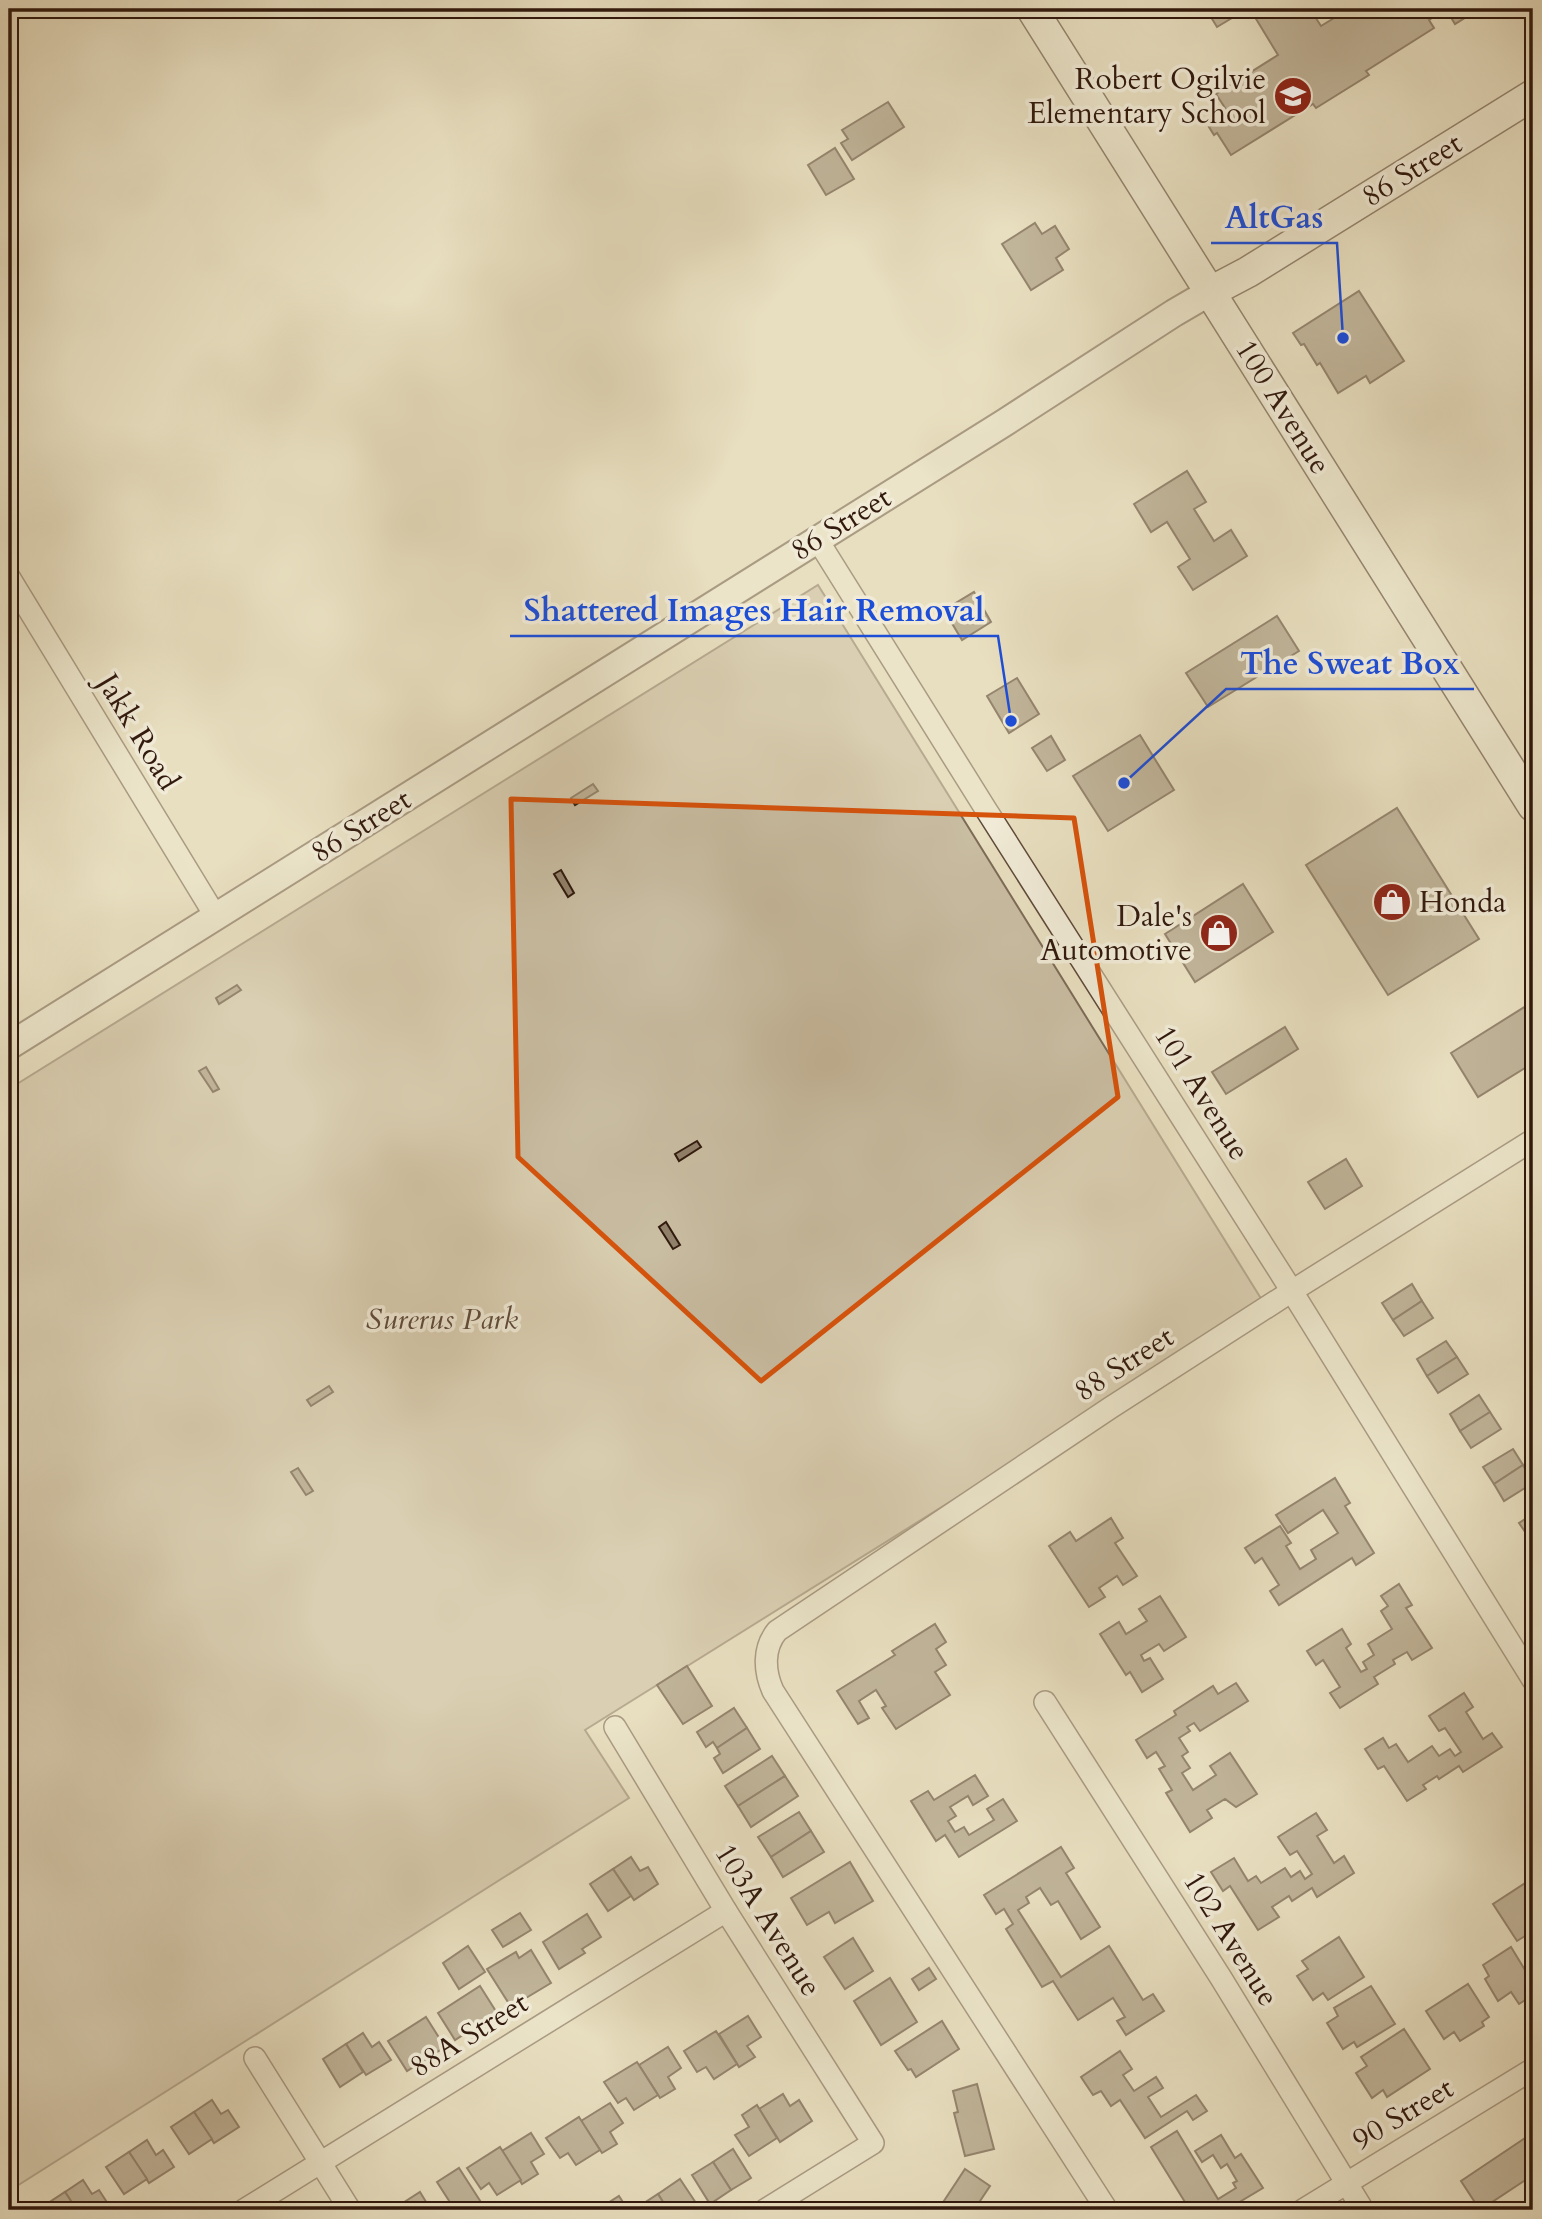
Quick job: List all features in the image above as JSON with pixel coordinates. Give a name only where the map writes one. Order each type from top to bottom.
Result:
[{"type":"main road","name":"100 Avenue","points":[[1032,9],[1533,806]]},
{"type":"main road","name":"86 Street","points":[[1210,292],[1248,272],[1533,95]]},
{"type":"street","name":"86 Street","points":[[9,1046],[1210,292]]},
{"type":"street","name":"101 Avenue","points":[[817,539],[992,820],[1292,1291],[1533,1680]]},
{"type":"street","name":"Jakk Road","points":[[9,577],[216,917]]},
{"type":"street","name":"88 Street","points":[[1107,2210],[773,1691],[768,1680],[766,1657],[771,1639],[777,1631],[1111,1408],[1533,1140]]},
{"type":"street","name":"102 Avenue","points":[[1045,1702],[1363,2210]]},
{"type":"street","name":"103A Avenue","points":[[615,1727],[726,1911],[873,2143],[765,2210]]},
{"type":"street","name":"88A Street","points":[[244,2210],[726,1911]]},
{"type":"street","points":[[255,2058],[349,2210]]},
{"type":"street","name":"90 Street","points":[[1303,2210],[1533,2069]]},
{"type":"highlighted area","points":[[511,799],[1074,818],[1118,1097],[761,1381],[518,1157]]},
{"type":"green space","name":"Surerus Park","points":[[818,585],[1265,1305],[585,1730],[629,1798],[9,2191],[9,1089]]},
{"type":"building","points":[[1206,9],[1247,9],[1217,27]]},
{"type":"building","points":[[1250,9],[1310,9],[1321,26],[1349,9],[1446,9],[1429,20],[1434,28],[1366,71],[1369,75],[1316,108],[1313,104],[1231,155],[1217,133],[1214,135],[1209,127],[1229,114],[1216,94],[1278,55]]},
{"type":"building","points":[[1446,9],[1479,9],[1455,24]]},
{"type":"building","points":[[888,102],[904,127],[852,160],[841,143],[848,139],[842,130]]},
{"type":"building","points":[[835,148],[854,179],[826,195],[808,165]]},
{"type":"building","points":[[1035,223],[1042,234],[1055,226],[1069,249],[1056,258],[1063,270],[1031,290],[1002,244]]},
{"type":"building","points":[[1359,291],[1404,361],[1370,383],[1366,376],[1338,393],[1320,363],[1317,365],[1304,344],[1301,345],[1293,333]]},
{"type":"building","points":[[1187,471],[1206,502],[1194,509],[1214,541],[1231,530],[1247,556],[1193,590],[1178,567],[1190,559],[1167,522],[1151,532],[1134,504]]},
{"type":"building","points":[[974,592],[991,622],[962,640],[944,610]]},
{"type":"building","points":[[1277,616],[1299,651],[1208,707],[1186,673]]},
{"type":"building","points":[[1017,678],[1039,714],[1009,733],[987,696]]},
{"type":"building","points":[[1140,735],[1174,790],[1108,831],[1073,776]]},
{"type":"building","points":[[1051,736],[1065,760],[1047,771],[1032,748]]},
{"type":"building","points":[[593,784],[598,791],[575,805],[571,798]]},
{"type":"building","name":"Honda","points":[[1397,808],[1479,939],[1388,995],[1306,865]]},
{"type":"building","points":[[561,870],[574,893],[568,897],[554,874]]},
{"type":"building","name":"Dale's Automotive","points":[[1243,884],[1273,932],[1195,982],[1165,934]]},
{"type":"building","points":[[237,985],[241,990],[219,1004],[216,998]]},
{"type":"building","points":[[1526,1006],[1533,1017],[1533,1063],[1478,1097],[1451,1053]]},
{"type":"building","points":[[1285,1027],[1298,1049],[1226,1094],[1212,1072]]},
{"type":"building","points":[[206,1067],[219,1089],[213,1092],[199,1071]]},
{"type":"building","points":[[697,1141],[701,1147],[679,1161],[675,1154]]},
{"type":"building","points":[[1346,1159],[1362,1186],[1325,1209],[1308,1182]]},
{"type":"building","points":[[666,1222],[680,1245],[673,1249],[659,1227]]},
{"type":"building","points":[[1412,1284],[1422,1301],[1393,1320],[1382,1303]]},
{"type":"building","points":[[1422,1301],[1433,1318],[1404,1336],[1393,1320]]},
{"type":"building","points":[[1446,1341],[1457,1357],[1427,1376],[1417,1359]]},
{"type":"building","points":[[1457,1357],[1468,1374],[1438,1393],[1427,1376]]},
{"type":"building","points":[[329,1386],[333,1392],[311,1406],[307,1400]]},
{"type":"building","points":[[1479,1395],[1490,1412],[1460,1431],[1450,1414]]},
{"type":"building","points":[[1490,1412],[1501,1429],[1471,1448],[1460,1431]]},
{"type":"building","points":[[1513,1449],[1523,1465],[1494,1484],[1483,1467]]},
{"type":"building","points":[[1523,1465],[1533,1483],[1504,1501],[1494,1484]]},
{"type":"building","points":[[298,1468],[313,1491],[306,1495],[291,1472]]},
{"type":"building","points":[[1335,1478],[1350,1503],[1345,1506],[1374,1553],[1356,1565],[1352,1558],[1279,1605],[1270,1591],[1279,1585],[1262,1558],[1255,1563],[1245,1548],[1280,1526],[1291,1543],[1286,1546],[1300,1569],[1316,1559],[1311,1550],[1338,1533],[1323,1510],[1288,1533],[1276,1515]]},
{"type":"building","points":[[1533,1514],[1533,1537],[1530,1539],[1519,1523]]},
{"type":"building","points":[[1111,1518],[1123,1538],[1115,1543],[1137,1576],[1123,1585],[1117,1576],[1099,1588],[1105,1597],[1089,1607],[1049,1546],[1070,1532],[1076,1541]]},
{"type":"building","points":[[1399,1584],[1412,1605],[1406,1608],[1432,1648],[1412,1660],[1407,1652],[1393,1660],[1395,1664],[1374,1677],[1378,1684],[1340,1708],[1330,1693],[1340,1687],[1323,1660],[1316,1665],[1307,1651],[1342,1629],[1351,1644],[1346,1648],[1361,1672],[1367,1669],[1363,1662],[1374,1655],[1368,1644],[1392,1629],[1381,1611],[1388,1606],[1381,1596]]},
{"type":"building","points":[[1160,1596],[1186,1637],[1164,1651],[1159,1644],[1141,1655],[1144,1661],[1150,1658],[1163,1679],[1142,1692],[1130,1672],[1126,1675],[1100,1634],[1119,1622],[1126,1634],[1147,1621],[1139,1609]]},
{"type":"building","points":[[935,1624],[946,1642],[936,1649],[946,1665],[935,1672],[950,1695],[896,1729],[882,1708],[886,1706],[876,1690],[859,1701],[869,1718],[858,1724],[837,1691],[895,1655],[892,1651]]},
{"type":"building","points":[[687,1666],[712,1706],[683,1724],[657,1685]]},
{"type":"building","points":[[1236,1683],[1248,1701],[1200,1731],[1194,1723],[1187,1727],[1190,1731],[1179,1738],[1188,1752],[1182,1756],[1190,1768],[1182,1773],[1193,1790],[1216,1775],[1210,1766],[1230,1753],[1257,1794],[1236,1807],[1225,1799],[1207,1810],[1212,1818],[1190,1832],[1166,1793],[1172,1790],[1159,1769],[1165,1766],[1156,1752],[1147,1758],[1136,1740],[1176,1715],[1174,1711],[1213,1686],[1218,1694]]},
{"type":"building","points":[[1464,1693],[1473,1707],[1466,1712],[1483,1739],[1492,1733],[1502,1747],[1463,1772],[1459,1766],[1439,1779],[1437,1776],[1423,1785],[1426,1789],[1407,1801],[1384,1766],[1378,1769],[1365,1749],[1383,1738],[1389,1748],[1396,1744],[1408,1762],[1432,1746],[1439,1756],[1450,1749],[1455,1756],[1461,1752],[1445,1728],[1439,1731],[1429,1716]]},
{"type":"building","points":[[734,1708],[747,1728],[717,1748],[713,1742],[706,1747],[697,1732]]},
{"type":"building","points":[[747,1728],[760,1749],[723,1773],[714,1758],[720,1754],[717,1748]]},
{"type":"building","points":[[772,1756],[785,1776],[738,1806],[725,1786]]},
{"type":"building","points":[[975,1775],[988,1796],[973,1805],[968,1796],[950,1807],[956,1816],[948,1821],[955,1832],[964,1827],[969,1835],[994,1820],[987,1809],[1003,1799],[1017,1821],[959,1857],[945,1835],[936,1841],[911,1801],[928,1791],[934,1800]]},
{"type":"building","points":[[785,1776],[798,1796],[751,1827],[738,1806]]},
{"type":"building","points":[[799,1812],[811,1831],[771,1857],[758,1837]]},
{"type":"building","points":[[1316,1813],[1327,1830],[1317,1836],[1334,1863],[1344,1856],[1354,1873],[1317,1897],[1312,1888],[1292,1901],[1289,1896],[1272,1907],[1279,1917],[1258,1930],[1230,1886],[1223,1891],[1211,1872],[1234,1858],[1248,1881],[1256,1876],[1261,1883],[1285,1868],[1291,1877],[1300,1871],[1305,1879],[1312,1874],[1297,1851],[1290,1855],[1278,1837]]},
{"type":"building","points":[[811,1831],[824,1852],[783,1877],[771,1857]]},
{"type":"building","points":[[1061,1847],[1074,1868],[1066,1873],[1100,1927],[1081,1939],[1058,1901],[1051,1905],[1040,1888],[1026,1897],[1029,1903],[1018,1910],[1061,1977],[1109,1946],[1143,2000],[1153,1994],[1164,2011],[1126,2035],[1117,2021],[1125,2017],[1113,1998],[1078,2020],[1053,1981],[1042,1987],[1006,1929],[1013,1924],[1004,1909],[996,1914],[984,1895]]},
{"type":"building","points":[[631,1857],[640,1871],[648,1867],[658,1884],[634,1900],[613,1869]]},
{"type":"building","points":[[850,1862],[873,1901],[835,1923],[829,1912],[807,1925],[791,1898]]},
{"type":"building","points":[[613,1869],[631,1896],[608,1911],[590,1884]]},
{"type":"building","points":[[1533,1878],[1533,1931],[1517,1941],[1493,1904]]},
{"type":"building","points":[[520,1913],[531,1930],[503,1947],[492,1930]]},
{"type":"building","points":[[587,1914],[601,1937],[582,1949],[585,1953],[559,1969],[543,1942]]},
{"type":"building","points":[[1339,1937],[1364,1977],[1328,2000],[1323,1993],[1313,2000],[1297,1976],[1308,1969],[1302,1961]]},
{"type":"building","points":[[853,1938],[873,1971],[845,1989],[824,1957]]},
{"type":"building","points":[[468,1946],[485,1972],[459,1989],[443,1963]]},
{"type":"building","points":[[1511,1947],[1533,1983],[1533,1995],[1519,2004],[1511,1992],[1498,2001],[1485,1979],[1489,1976],[1483,1965]]},
{"type":"building","points":[[531,1950],[551,1983],[511,2007],[487,1969],[516,1952],[519,1958]]},
{"type":"building","points":[[929,1968],[936,1979],[919,1990],[912,1979]]},
{"type":"building","points":[[890,1978],[917,2022],[881,2045],[854,2001]]},
{"type":"building","points":[[1468,1984],[1489,2017],[1482,2022],[1484,2026],[1460,2041],[1454,2032],[1444,2039],[1426,2011]]},
{"type":"building","points":[[480,1986],[497,2013],[455,2040],[438,2013]]},
{"type":"building","points":[[1371,1986],[1395,2024],[1357,2047],[1354,2042],[1343,2049],[1327,2023],[1338,2016],[1334,2008]]},
{"type":"building","points":[[748,2016],[761,2037],[747,2046],[755,2057],[739,2067],[719,2034]]},
{"type":"building","points":[[426,2017],[445,2047],[407,2071],[388,2041]]},
{"type":"building","points":[[942,2021],[959,2049],[916,2077],[895,2051]]},
{"type":"building","points":[[1404,2029],[1430,2069],[1387,2097],[1383,2090],[1372,2098],[1356,2073],[1367,2066],[1361,2057]]},
{"type":"building","points":[[716,2031],[737,2064],[714,2079],[706,2067],[697,2072],[684,2051]]},
{"type":"building","points":[[363,2033],[372,2047],[379,2042],[391,2060],[366,2075],[346,2044]]},
{"type":"building","points":[[346,2044],[363,2072],[340,2087],[323,2059]]},
{"type":"building","points":[[668,2047],[681,2068],[668,2077],[675,2089],[660,2098],[639,2065]]},
{"type":"building","points":[[1120,2051],[1132,2069],[1123,2075],[1134,2091],[1156,2077],[1163,2088],[1148,2097],[1161,2117],[1196,2095],[1207,2111],[1193,2120],[1187,2111],[1145,2138],[1120,2100],[1111,2106],[1101,2091],[1093,2095],[1081,2077]]},
{"type":"building","points":[[637,2062],[658,2095],[634,2110],[626,2098],[618,2103],[604,2082]]},
{"type":"building","points":[[977,2084],[994,2149],[965,2156],[954,2113],[958,2112],[953,2091]]},
{"type":"building","points":[[783,2094],[790,2106],[799,2100],[812,2121],[780,2142],[759,2109]]},
{"type":"building","points":[[212,2100],[221,2114],[228,2110],[239,2127],[214,2143],[194,2112]]},
{"type":"building","points":[[610,2103],[623,2123],[610,2132],[617,2144],[602,2153],[581,2121]]},
{"type":"building","points":[[757,2105],[777,2138],[749,2156],[735,2135],[749,2127],[742,2115]]},
{"type":"building","points":[[194,2112],[212,2139],[189,2154],[171,2127]]},
{"type":"building","points":[[579,2117],[600,2150],[576,2165],[568,2153],[560,2158],[546,2138]]},
{"type":"building","points":[[1177,2131],[1218,2199],[1236,2188],[1233,2183],[1237,2181],[1227,2164],[1221,2168],[1213,2155],[1202,2162],[1195,2151],[1221,2135],[1235,2158],[1241,2154],[1263,2188],[1226,2210],[1197,2210],[1193,2204],[1188,2207],[1151,2147]]},
{"type":"building","points":[[531,2133],[544,2154],[531,2162],[538,2174],[522,2184],[502,2151]]},
{"type":"building","points":[[1528,2136],[1533,2144],[1533,2175],[1480,2210],[1461,2181]]},
{"type":"building","points":[[147,2140],[156,2155],[163,2150],[174,2167],[149,2183],[129,2152]]},
{"type":"building","points":[[500,2147],[521,2180],[497,2195],[489,2183],[481,2189],[467,2168]]},
{"type":"building","points":[[733,2149],[751,2178],[731,2190],[713,2162]]},
{"type":"building","points":[[129,2152],[147,2179],[124,2194],[106,2167]]},
{"type":"building","points":[[713,2162],[731,2190],[710,2204],[692,2175]]},
{"type":"building","points":[[459,2168],[486,2210],[455,2210],[437,2182]]},
{"type":"building","points":[[965,2169],[990,2186],[974,2210],[938,2210]]},
{"type":"building","points":[[680,2179],[696,2203],[687,2210],[668,2210],[658,2194]]},
{"type":"building","points":[[83,2180],[92,2194],[99,2190],[110,2207],[105,2210],[77,2210],[65,2192]]},
{"type":"building","points":[[65,2192],[77,2210],[44,2210],[42,2207]]},
{"type":"building","points":[[420,2192],[431,2210],[400,2210],[398,2206]]},
{"type":"building","points":[[658,2194],[668,2210],[635,2209]]},
{"type":"building","points":[[619,2196],[628,2210],[597,2210]]},
{"type":"place","name":"Robert Ogilvie Elementary School","points":[[1293,96]]},
{"type":"place","name":"AltGas","points":[[1343,338]]},
{"type":"place","name":"Shattered Images Hair Removal","points":[[1011,721]]},
{"type":"place","name":"The Sweat Box","points":[[1124,783]]},
{"type":"place","name":"Honda","points":[[1392,902]]},
{"type":"place","name":"Dale's Automotive","points":[[1219,933]]}]
